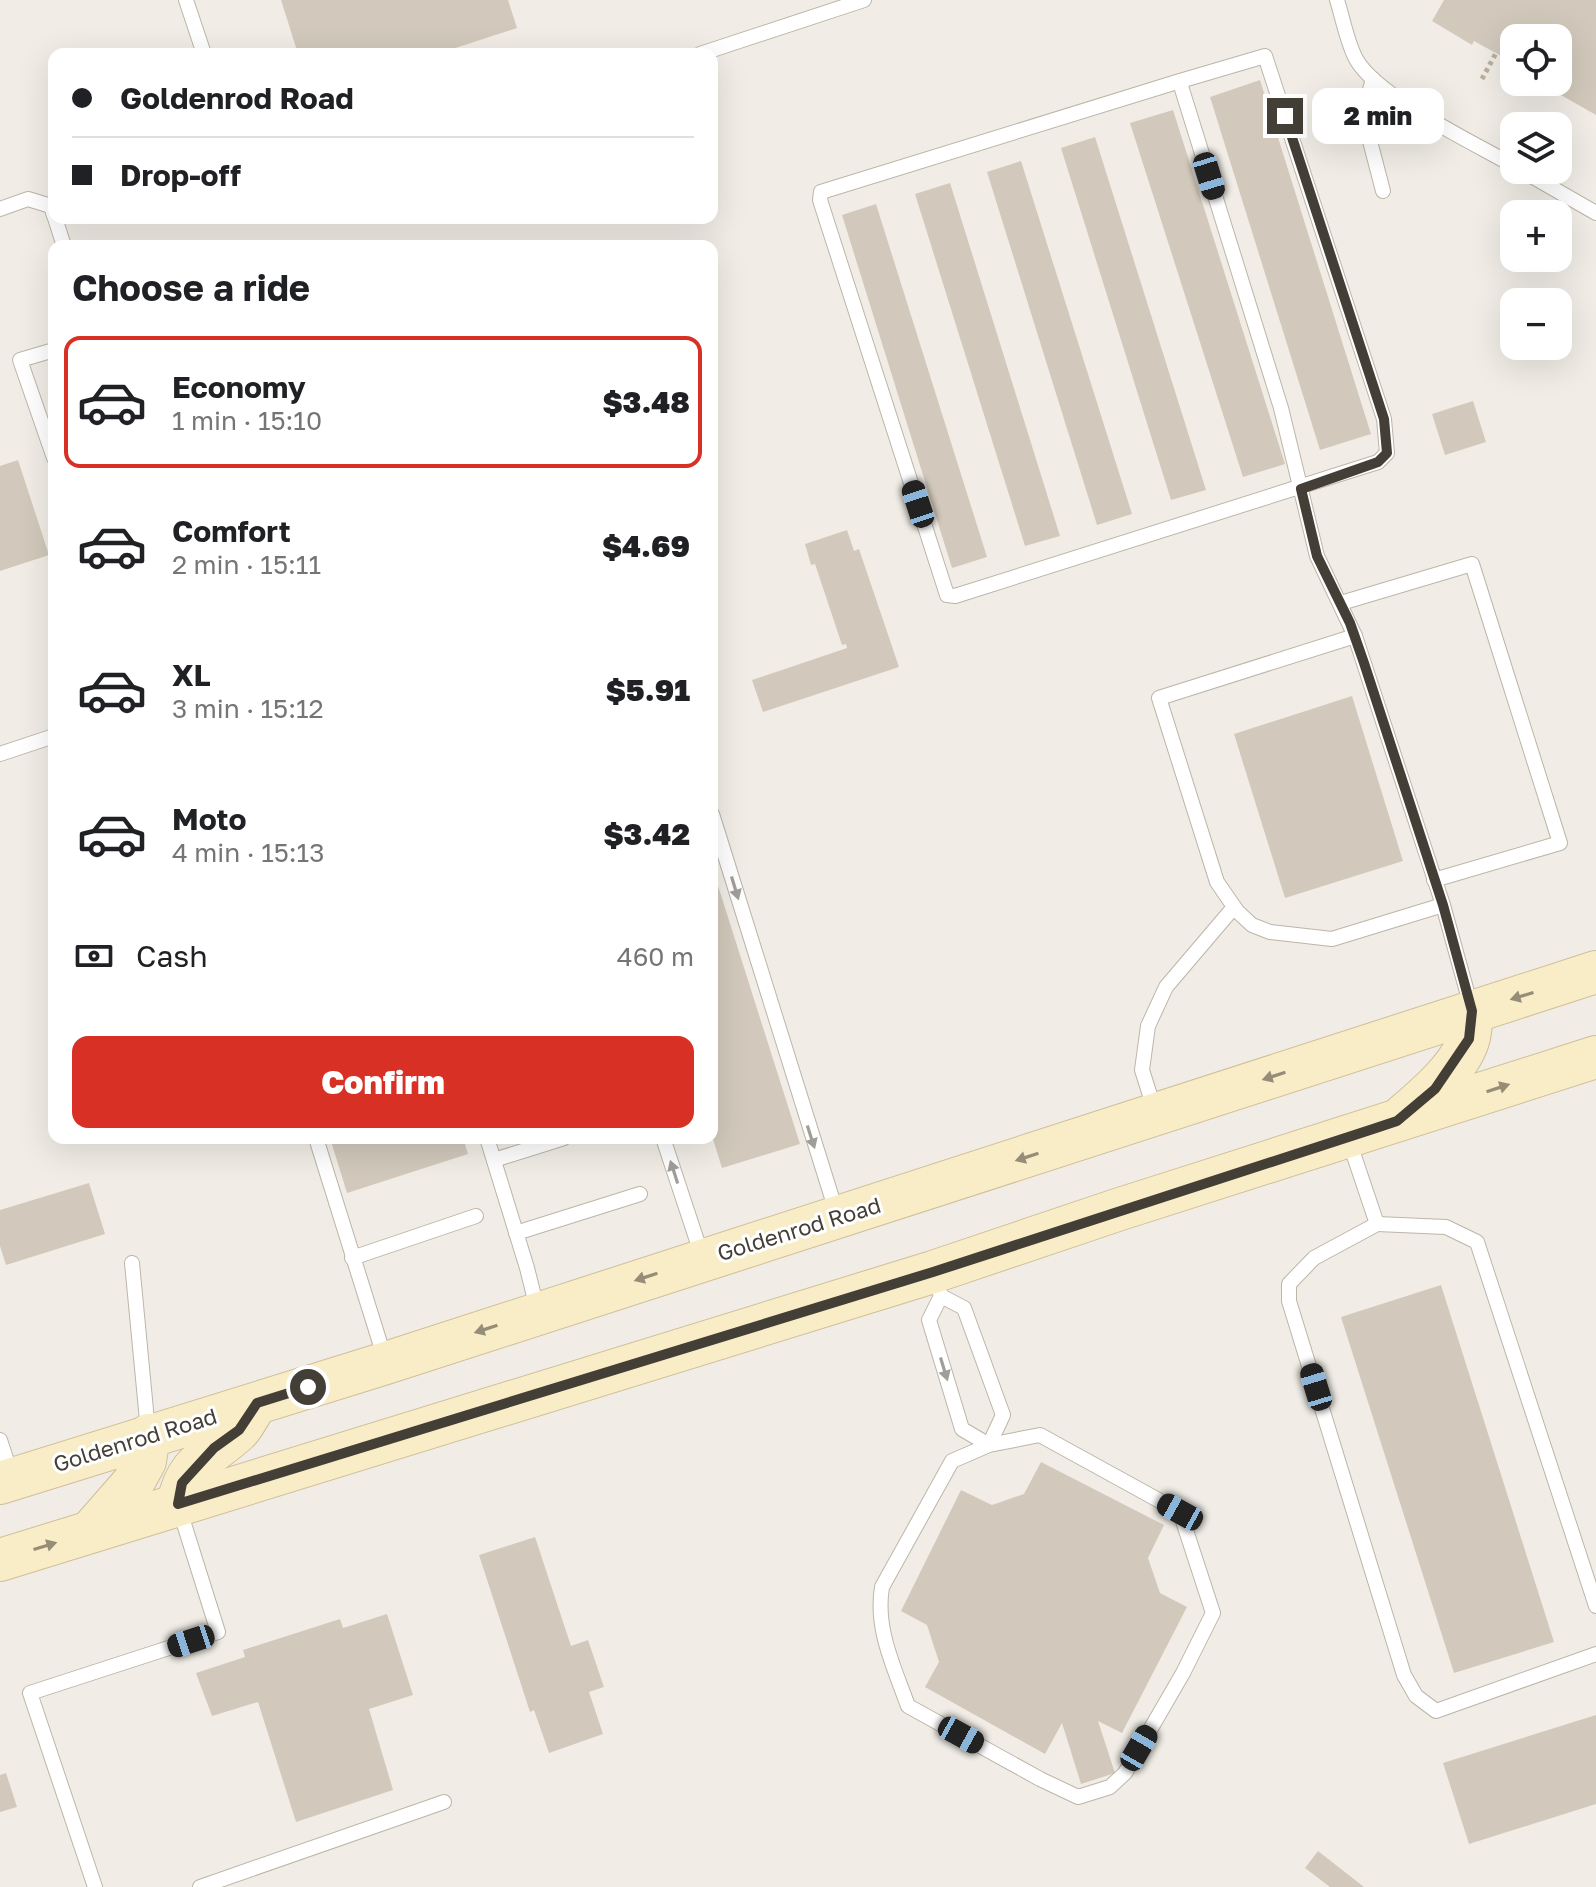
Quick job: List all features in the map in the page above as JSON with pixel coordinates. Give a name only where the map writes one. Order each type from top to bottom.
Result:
[{"type":"main road","name":"Goldenrod Road","points":[[4,1467],[149,1435],[386,1363],[1596,972]]},
{"type":"main road","points":[[1397,1121],[1435,1089],[1455,1062],[1469,1039],[1472,1011]]},
{"type":"main road","points":[[0,1560],[178,1504],[937,1284],[1348,1137],[1596,1057]]},
{"type":"main road","points":[[178,1504],[182,1483],[214,1448],[239,1430],[257,1403]]},
{"type":"main road","points":[[91,1532],[133,1483],[145,1461],[149,1435]]},
{"type":"lane","points":[[186,0],[202,48]]},
{"type":"lane","points":[[718,48],[864,0]]},
{"type":"lane","points":[[1337,0],[1356,59],[1373,79],[1391,95],[1500,158]]},
{"type":"lane","points":[[1265,56],[1384,419],[1387,453],[1378,462],[1301,489],[955,596],[947,595],[820,200],[821,192],[1180,81],[1265,56]]},
{"type":"lane","points":[[1373,79],[1365,122],[1383,191]]},
{"type":"lane","points":[[1180,81],[1281,408],[1317,556],[1355,636],[1443,905],[1472,1011]]},
{"type":"lane","points":[[1545,184],[1596,213]]},
{"type":"lane","points":[[0,209],[28,199],[48,205]]},
{"type":"lane","points":[[48,352],[20,360],[48,441]]},
{"type":"lane","points":[[1341,603],[1472,564],[1560,843],[1434,880]]},
{"type":"lane","points":[[1355,636],[1159,698],[1217,882],[1234,907],[1252,925],[1270,932],[1332,939],[1443,905]]},
{"type":"lane","points":[[0,754],[48,738]]},
{"type":"lane","points":[[718,833],[838,1217]]},
{"type":"lane","points":[[1157,1115],[1142,1070],[1148,1026],[1166,987],[1234,907]]},
{"type":"lane","points":[[1348,1137],[1377,1224]]},
{"type":"lane","points":[[318,1144],[386,1363]]},
{"type":"lane","points":[[489,1144],[538,1312]]},
{"type":"lane","points":[[494,1160],[545,1144]]},
{"type":"lane","points":[[665,1144],[703,1259]]},
{"type":"lane","points":[[516,1233],[640,1194]]},
{"type":"lane","points":[[352,1258],[476,1216]]},
{"type":"lane","points":[[1596,1606],[1477,1242],[1446,1227],[1377,1224],[1314,1258],[1289,1284],[1289,1301],[1404,1675],[1416,1696],[1436,1711],[1596,1654]]},
{"type":"lane","points":[[132,1263],[149,1435]]},
{"type":"lane","points":[[937,1284],[929,1320],[962,1429],[989,1445],[1040,1435],[1180,1512],[1213,1613],[1183,1673],[1125,1773],[1110,1787],[1078,1797],[908,1706],[883,1634],[878,1609],[882,1587],[935,1486],[952,1461],[989,1445],[1003,1415],[964,1308],[937,1284]]},
{"type":"lane","points":[[95,1887],[30,1693],[218,1632],[178,1504]]},
{"type":"lane","points":[[200,1887],[444,1802]]},
{"type":"path","points":[[1482,79],[1496,53]]},
{"type":"building","points":[[281,0],[508,0],[517,28],[455,48],[296,48]]},
{"type":"building","points":[[1444,0],[1596,0],[1596,115],[1563,96],[1572,96],[1572,24],[1500,24],[1500,55],[1474,41],[1472,45],[1432,21]]},
{"type":"building","points":[[1260,80],[1371,434],[1320,450],[1210,97]]},
{"type":"building","points":[[1173,110],[1285,464],[1243,477],[1130,123]]},
{"type":"building","points":[[1095,137],[1206,490],[1171,500],[1061,148]]},
{"type":"building","points":[[1021,161],[1132,514],[1097,525],[987,172]]},
{"type":"building","points":[[950,183],[1060,536],[1025,546],[915,194]]},
{"type":"building","points":[[876,204],[987,557],[952,568],[842,215]]},
{"type":"building","points":[[1473,401],[1486,442],[1445,455],[1432,414]]},
{"type":"building","points":[[18,460],[48,555],[0,571],[0,466]]},
{"type":"building","points":[[847,530],[854,551],[859,549],[899,667],[763,712],[752,680],[847,648],[846,644],[842,645],[815,564],[811,565],[805,544]]},
{"type":"building","points":[[1352,696],[1403,861],[1285,898],[1234,734]]},
{"type":"building","points":[[718,886],[800,1144],[722,1168],[714,1144],[718,1144]]},
{"type":"building","points":[[332,1144],[465,1144],[468,1154],[347,1193]]},
{"type":"building","points":[[89,1183],[105,1234],[6,1265],[0,1246],[0,1210]]},
{"type":"building","points":[[1441,1285],[1554,1642],[1454,1673],[1341,1317]]},
{"type":"building","points":[[1041,1462],[1164,1525],[1148,1558],[1160,1593],[1187,1607],[1122,1733],[1098,1721],[1115,1773],[1081,1784],[1062,1723],[1045,1754],[925,1687],[939,1662],[927,1625],[901,1611],[961,1490],[992,1505],[1024,1494]]},
{"type":"building","points":[[535,1537],[571,1646],[588,1640],[604,1687],[589,1692],[603,1734],[549,1753],[534,1710],[530,1712],[479,1555]]},
{"type":"building","points":[[387,1614],[413,1695],[369,1709],[393,1790],[296,1822],[258,1702],[212,1716],[196,1673],[245,1657],[243,1650],[340,1619],[343,1628]]},
{"type":"building","points":[[1596,1715],[1596,1804],[1469,1844],[1443,1763]]},
{"type":"building","points":[[6,1773],[17,1807],[0,1812],[0,1775]]},
{"type":"building","points":[[1318,1851],[1364,1887],[1330,1887],[1305,1868]]},
{"type":"route","points":[[308,1387],[257,1403],[239,1430],[214,1448],[182,1483],[178,1504],[933,1272],[1373,1129],[1397,1121],[1435,1089],[1469,1039],[1472,1011],[1443,905],[1364,663],[1350,623],[1317,556],[1301,489],[1378,462],[1387,453],[1384,419],[1285,116]]}]
